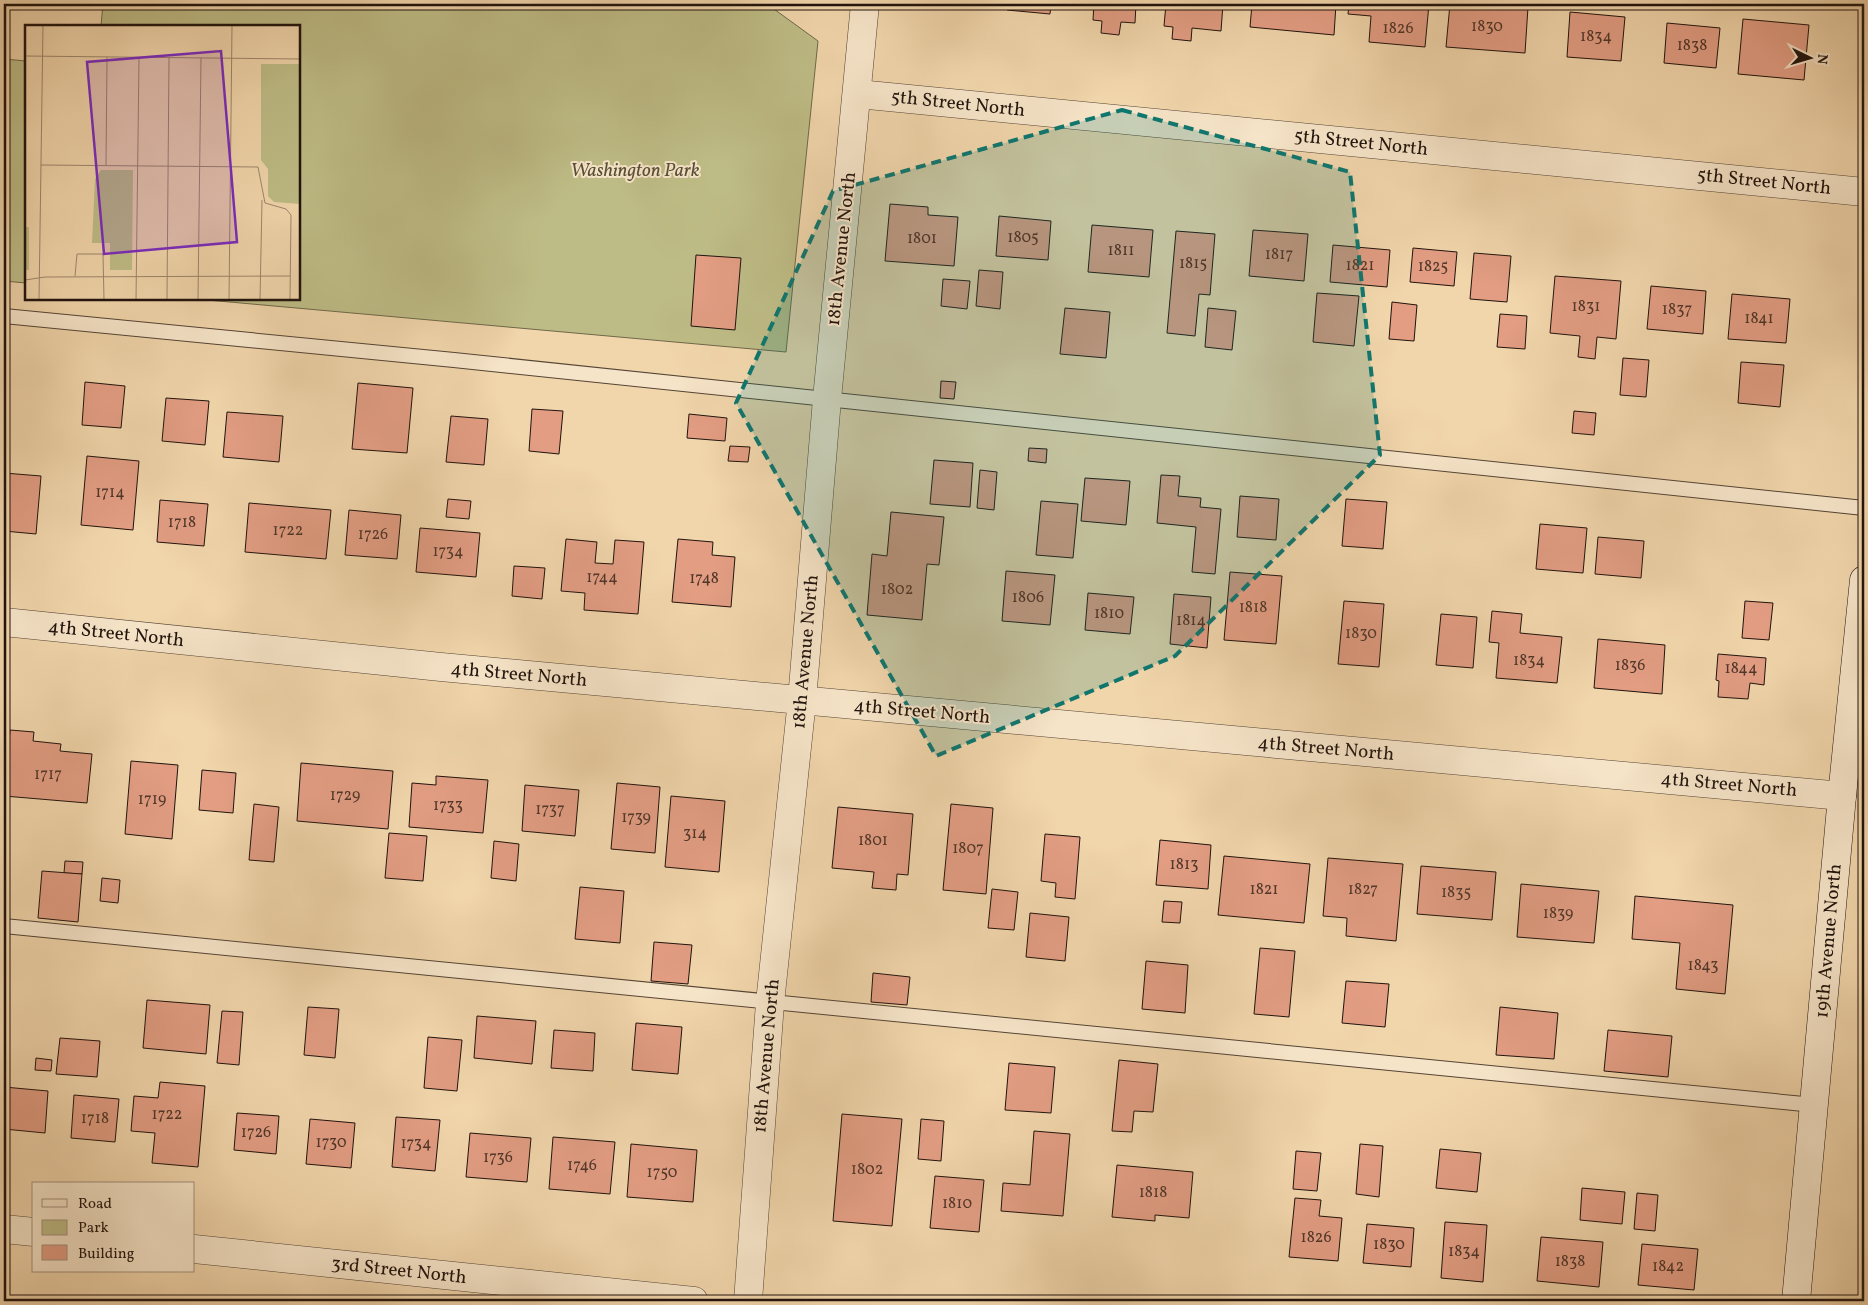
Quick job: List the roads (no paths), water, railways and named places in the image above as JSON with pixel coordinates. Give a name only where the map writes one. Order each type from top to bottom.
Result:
[{"type":"street","name":"18th Avenue North","points":[[748,1301],[770,1003],[802,700],[827,399],[858,94],[865,4]]},
{"type":"street","name":"5th Street North","points":[[858,94],[1864,192]]},
{"type":"street","name":"19th Avenue North","points":[[1796,1301],[1842,796],[1864,580]]},
{"type":"street","name":"4th Street North","points":[[4,622],[451,668],[1842,796]]},
{"type":"street","points":[[4,1229],[32,1232]]},
{"type":"street","name":"3rd Street North","points":[[195,1249],[694,1301]]},
{"type":"lane","points":[[4,316],[454,360],[1864,508]]},
{"type":"lane","points":[[4,926],[770,1003],[1814,1104]]},
{"type":"park label","name":"Washington Park","points":[[635,171]]}]
